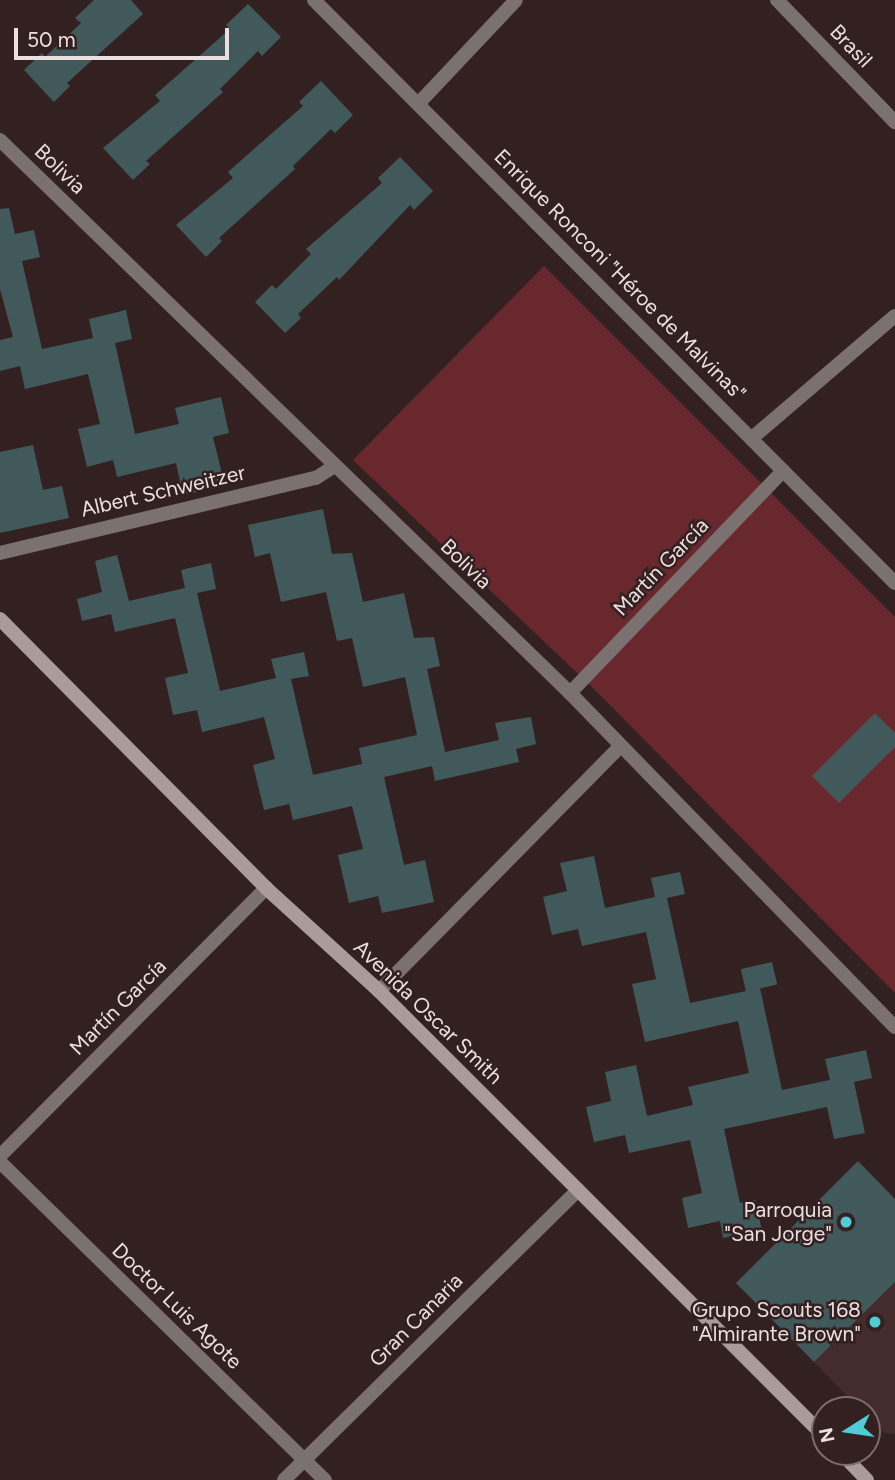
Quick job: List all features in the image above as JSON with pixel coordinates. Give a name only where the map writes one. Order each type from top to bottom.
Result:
[{"type":"main road","name":"Avenida Oscar Smith","points":[[0,619],[266,888],[379,991],[811,1423]]},
{"type":"main road","points":[[853,1466],[867,1480]]},
{"type":"street","name":"Enrique Ronconi \"Héroe de Malvinas\"","points":[[314,0],[895,583]]},
{"type":"street","points":[[419,103],[516,0]]},
{"type":"street","name":"Brasil","points":[[777,0],[895,122]]},
{"type":"street","name":"Bolivia","points":[[0,140],[333,467],[570,693],[895,1027]]},
{"type":"street","points":[[752,438],[895,316]]},
{"type":"street","name":"Albert Schweitzer","points":[[0,553],[316,478],[333,467]]},
{"type":"street","name":"Martín García","points":[[570,693],[783,471]]},
{"type":"street","points":[[379,991],[621,746]]},
{"type":"street","name":"Martín García","points":[[0,1156],[266,888]]},
{"type":"street","name":"Doctor Luis Agote","points":[[0,1162],[325,1480]]},
{"type":"street","name":"Gran Canaria","points":[[285,1480],[578,1190]]},
{"type":"shaded area","points":[[544,266],[895,617],[895,993],[594,689],[353,460]]},
{"type":"shaded area","name":"Grupo Scouts 168 \"Almirante Brown\"","points":[[895,1282],[895,1434],[884,1433],[881,1429],[881,1396],[847,1396],[814,1362]]},
{"type":"building","points":[[94,0],[131,0],[143,14],[67,83],[70,86],[54,102],[24,70],[42,53],[45,57],[81,23],[75,18]]},
{"type":"building","points":[[248,4],[281,37],[262,56],[258,51],[220,89],[223,92],[146,161],[150,164],[133,180],[103,148],[160,101],[155,95],[230,29],[226,25]]},
{"type":"building","points":[[321,81],[353,115],[335,133],[331,129],[293,166],[295,169],[219,238],[222,241],[206,257],[176,225],[233,178],[228,172],[303,106],[299,102]]},
{"type":"building","points":[[400,157],[433,191],[414,210],[410,205],[339,280],[337,277],[298,314],[301,318],[285,333],[255,302],[272,285],[276,289],[311,254],[306,249],[382,183],[378,178]]},
{"type":"building","points":[[9,208],[15,234],[34,230],[40,257],[22,261],[42,349],[93,338],[89,319],[126,310],[132,339],[115,343],[135,434],[179,424],[175,408],[221,397],[229,433],[213,437],[225,486],[183,495],[176,463],[117,477],[113,460],[87,467],[78,429],[100,424],[88,374],[25,389],[20,366],[0,371],[0,340],[13,337],[0,289],[0,209]]},
{"type":"building","points":[[33,445],[43,490],[62,486],[69,518],[0,533],[0,452]]},
{"type":"building","points":[[323,509],[332,554],[352,553],[363,602],[404,593],[414,638],[434,637],[440,666],[427,669],[445,752],[499,740],[495,723],[531,717],[536,744],[516,749],[519,762],[435,781],[432,766],[384,777],[404,865],[425,860],[434,902],[382,913],[378,896],[349,903],[338,855],[363,849],[352,806],[293,820],[289,804],[264,810],[253,765],[275,759],[264,717],[202,732],[197,710],[173,715],[165,678],[188,673],[175,618],[115,632],[111,614],[82,621],[77,599],[102,592],[95,561],[117,555],[129,601],[185,588],[181,570],[211,563],[216,589],[197,593],[220,691],[276,678],[271,659],[304,652],[309,676],[291,679],[313,775],[362,764],[359,748],[417,735],[405,677],[363,687],[352,638],[337,641],[326,592],[281,602],[270,553],[255,557],[248,525]]},
{"type":"building","points":[[875,713],[895,733],[895,747],[839,803],[812,776]]},
{"type":"building","points":[[594,856],[605,908],[655,897],[651,878],[680,872],[685,894],[667,898],[690,1003],[760,988],[782,1090],[830,1080],[825,1059],[866,1050],[872,1078],[854,1082],[865,1133],[834,1139],[827,1107],[724,1129],[740,1203],[755,1200],[762,1230],[723,1238],[720,1221],[688,1228],[682,1198],[702,1193],[690,1140],[629,1153],[625,1135],[594,1142],[586,1107],[611,1101],[605,1072],[636,1065],[647,1116],[693,1105],[688,1087],[749,1073],[738,1021],[645,1042],[632,984],[656,979],[646,932],[582,946],[578,929],[552,935],[543,897],[567,891],[560,863]]},
{"type":"building","points":[[772,962],[777,984],[746,992],[741,969]]},
{"type":"building","name":"Parroquia \"San Jorge\"","points":[[858,1161],[895,1199],[895,1282],[814,1362],[736,1283]]},
{"type":"place","name":"Parroquia \"San Jorge\"","points":[[846,1222]]},
{"type":"place","name":"Grupo Scouts 168 \"Almirante Brown\"","points":[[875,1322]]}]
